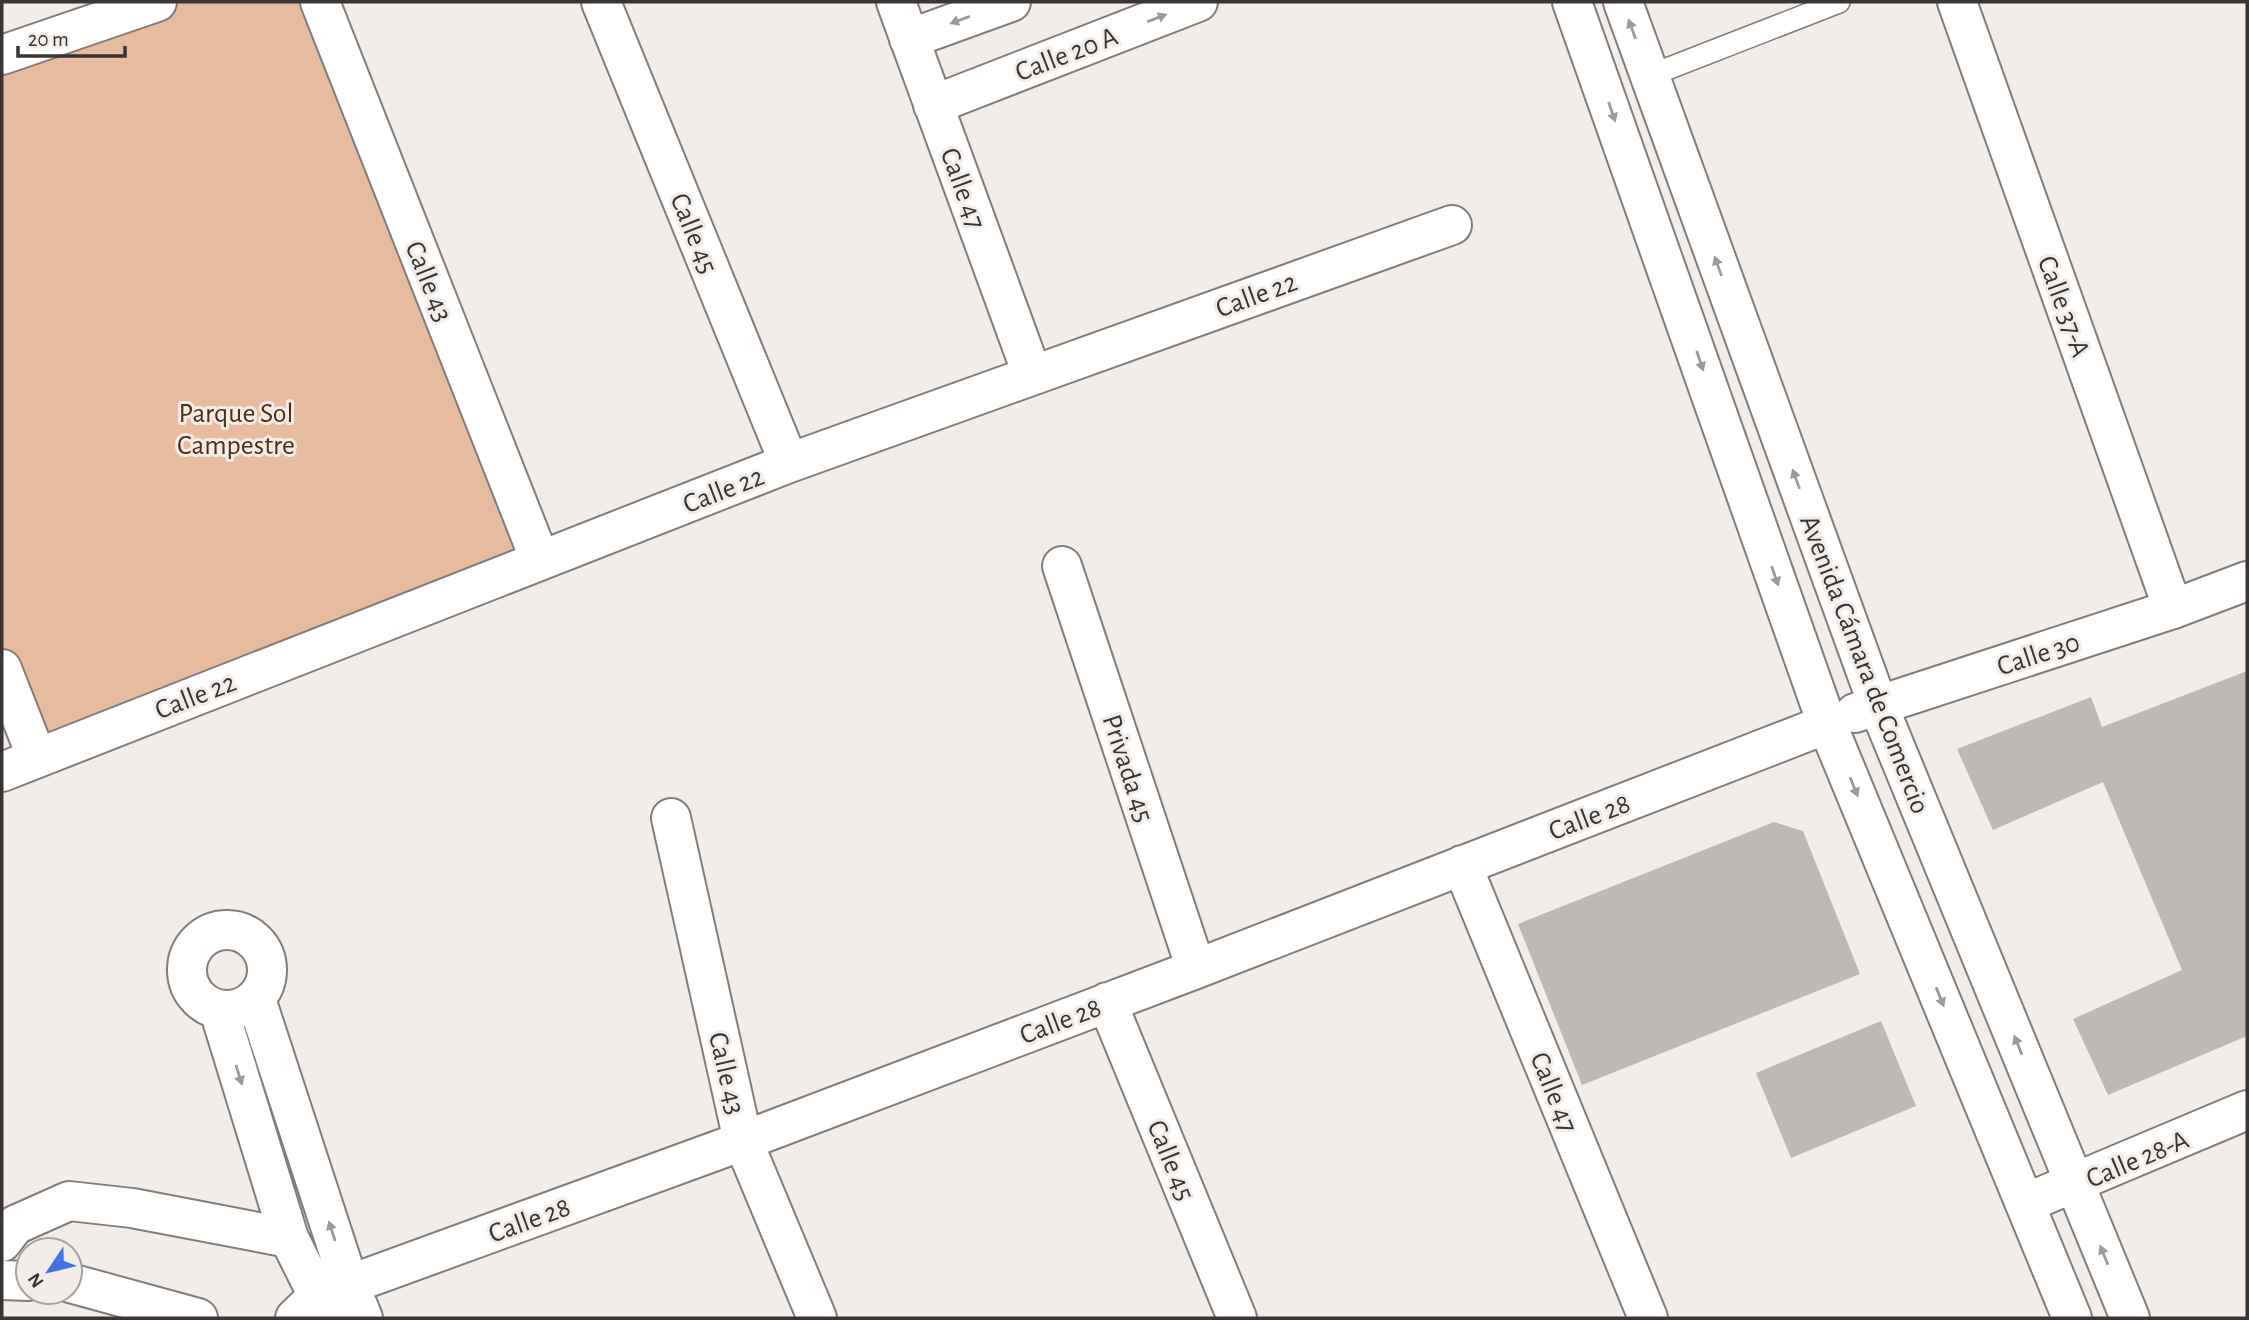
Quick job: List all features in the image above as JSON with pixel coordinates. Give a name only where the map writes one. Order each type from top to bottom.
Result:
[{"type":"street","points":[[2,55],[158,2]]},
{"type":"street","name":"Calle 43","points":[[320,2],[540,560]]},
{"type":"street","name":"Calle 45","points":[[601,2],[789,463]]},
{"type":"street","name":"Calle 47","points":[[895,2],[1032,374]]},
{"type":"street","points":[[909,39],[1011,2]]},
{"type":"street","name":"Calle 20 A","points":[[933,105],[1198,2]]},
{"type":"street","name":"Avenida Cámara de Comercio","points":[[1573,2],[1828,724],[2073,1318]]},
{"type":"street","name":"Avenida Cámara de Comercio","points":[[1623,2],[1878,705],[2130,1318]]},
{"type":"street","name":"Calle 37-A","points":[[1957,2],[2173,609]]},
{"type":"street","name":"Calle 22","points":[[2,772],[789,463],[1452,225]]},
{"type":"street","name":"Privada 45","points":[[1062,566],[1196,969]]},
{"type":"street","name":"Calle 30","points":[[1828,724],[1878,705],[2173,609],[2247,581]]},
{"type":"street","points":[[2,669],[37,758]]},
{"type":"street","name":"Calle 28","points":[[330,1307],[743,1141],[1828,724]]},
{"type":"street","name":"Calle 43","points":[[671,818],[743,1141],[817,1318]]},
{"type":"street","name":"Calle 47","points":[[1462,865],[1648,1318]]},
{"type":"street","points":[[233,929],[250,935],[262,949],[268,966],[266,984],[256,999],[239,1009],[219,1010],[203,1002],[191,988],[187,971],[189,954],[200,939],[216,930],[233,929]]},
{"type":"street","points":[[256,999],[330,1307]]},
{"type":"street","name":"Calle 45","points":[[1107,1002],[1237,1318]]},
{"type":"street","points":[[219,1010],[289,1238],[330,1307]]},
{"type":"street","name":"Calle 28-A","points":[[2026,1203],[2247,1111]]},
{"type":"street","points":[[2,1242],[15,1225],[69,1201],[132,1208],[289,1238]]},
{"type":"street","points":[[84,1287],[198,1318]]},
{"type":"lane","points":[[1649,76],[1839,2]]},
{"type":"green space","name":"Parque Sol Campestre","points":[[157,2],[320,2],[540,560],[37,758],[2,669],[2,55]]},
{"type":"building","points":[[2247,671],[2247,1036],[2108,1095],[2073,1019],[2182,970],[2103,782],[1993,830],[1957,749],[2091,697],[2102,727]]},
{"type":"building","points":[[1774,822],[1803,831],[1860,974],[1582,1085],[1518,924]]},
{"type":"building","points":[[1881,1021],[1916,1106],[1791,1158],[1756,1073]]}]
